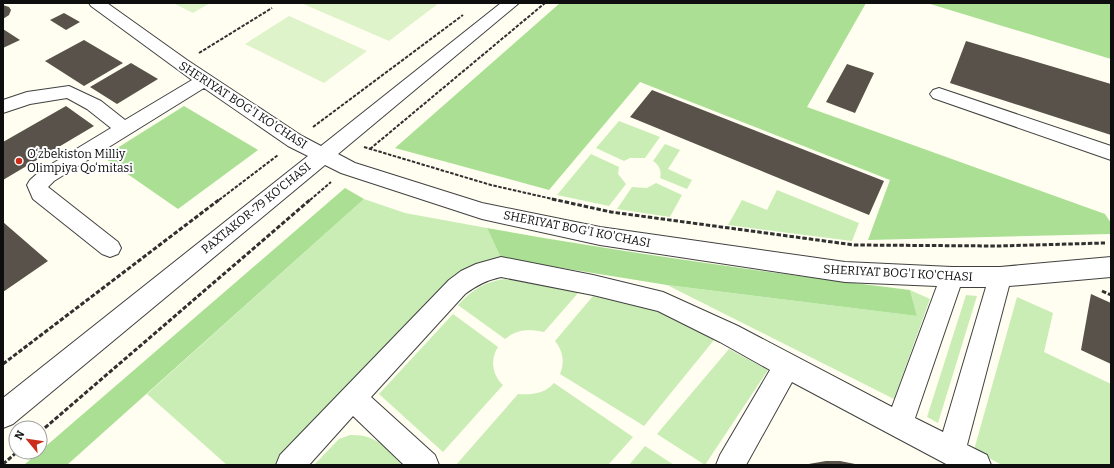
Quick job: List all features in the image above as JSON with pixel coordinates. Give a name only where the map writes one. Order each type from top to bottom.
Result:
[{"type":"street","name":"SHERIYAT BOG'I KO'CHASI","points":[[98,3],[181,64],[295,141],[348,168],[482,211],[600,236],[845,272],[952,277],[1000,277],[1111,267]]},
{"type":"street","name":"PAXTAKOR-79 KO‘CHASI","points":[[3,415],[340,140],[511,3]]},
{"type":"street","points":[[110,248],[40,193],[37,185],[47,176],[204,80]]},
{"type":"street","points":[[3,107],[28,98],[70,92],[94,105],[124,129]]},
{"type":"street","points":[[939,94],[1111,153]]},
{"type":"street","points":[[290,465],[457,287],[469,278],[484,271],[501,267],[593,285],[663,302],[729,334],[786,366],[977,465]]},
{"type":"street","points":[[899,425],[952,277]]},
{"type":"street","points":[[951,451],[1000,277]]},
{"type":"street","points":[[730,465],[786,366]]},
{"type":"street","points":[[354,398],[425,465]]},
{"type":"path","points":[[48,425],[370,149],[544,3]]},
{"type":"path","points":[[181,64],[272,8]]},
{"type":"path","points":[[466,13],[313,128],[340,140],[492,185],[611,212],[854,245],[998,246],[1111,243]]},
{"type":"path","points":[[3,364],[295,141]]},
{"type":"green space","points":[[173,3],[210,3],[193,13]]},
{"type":"green space","points":[[301,3],[439,3],[389,41]]},
{"type":"green space","points":[[560,3],[866,3],[807,107],[1105,214],[1111,223],[1111,234],[868,240],[890,180],[640,82],[549,190],[395,148]]},
{"type":"green space","points":[[927,3],[1111,3],[1111,59]]},
{"type":"green space","points":[[289,16],[367,51],[324,83],[245,44]]},
{"type":"green space","points":[[184,106],[258,150],[178,209],[103,157]]},
{"type":"green space","points":[[619,121],[660,137],[645,158],[630,158],[624,161],[596,148]]},
{"type":"green space","points":[[665,144],[680,150],[668,169],[692,180],[687,189],[660,178],[660,168],[653,161]]},
{"type":"green space","points":[[591,154],[619,167],[618,174],[626,184],[609,206],[557,195]]},
{"type":"green space","points":[[656,183],[682,195],[670,217],[617,209],[632,187],[647,188]]},
{"type":"green space","points":[[345,188],[364,199],[67,465],[24,465],[30,460],[48,460],[48,444]]},
{"type":"green space","points":[[777,190],[859,223],[852,241],[728,225],[742,200],[767,210]]},
{"type":"green space","points":[[364,199],[405,213],[487,228],[501,258],[461,272],[451,278],[275,465],[227,465],[147,394]]},
{"type":"green space","points":[[487,228],[698,262],[910,290],[917,316],[667,285],[501,258]]},
{"type":"green space","points":[[505,279],[579,292],[544,332],[533,330],[523,331],[514,333],[505,339],[458,305],[468,295],[479,288],[491,282]]},
{"type":"green space","points":[[667,285],[917,316],[910,290],[930,299],[894,399]]},
{"type":"green space","points":[[966,295],[977,296],[938,423],[927,417]]},
{"type":"green space","points":[[593,296],[656,309],[714,340],[644,426],[560,374],[563,361],[560,349],[555,341]]},
{"type":"green space","points":[[1017,297],[1053,313],[1044,352],[1111,384],[1111,465],[1002,465],[974,450]]},
{"type":"green space","points":[[453,314],[498,347],[495,352],[493,367],[496,377],[503,385],[443,452],[379,394]]},
{"type":"green space","points":[[729,349],[768,370],[705,465],[657,434]]},
{"type":"green space","points":[[554,383],[633,437],[608,465],[456,465],[518,394],[542,392]]},
{"type":"green space","points":[[350,435],[359,435],[373,439],[385,447],[402,465],[314,465],[339,439]]},
{"type":"green space","points":[[645,446],[674,465],[629,465]]},
{"type":"building","points":[[3,5],[9,7],[11,10],[9,15],[3,19]]},
{"type":"building","points":[[64,13],[80,22],[66,30],[50,20]]},
{"type":"building","points":[[3,29],[20,40],[3,48]]},
{"type":"building","points":[[84,40],[123,63],[84,86],[45,61]]},
{"type":"building","points":[[966,41],[1111,84],[1111,135],[950,83]]},
{"type":"building","points":[[131,63],[158,79],[117,104],[90,87]]},
{"type":"building","points":[[847,64],[874,73],[855,113],[826,102]]},
{"type":"building","points":[[652,90],[884,181],[869,215],[630,117]]},
{"type":"building","name":"O‘zbekiston Milliy Olimpiya Qo‘mitasi","points":[[66,106],[94,126],[3,180],[3,142]]},
{"type":"building","points":[[3,222],[48,261],[3,292]]},
{"type":"building","points":[[1091,294],[1111,303],[1111,364],[1081,350]]},
{"type":"building","points":[[826,461],[840,461],[860,465],[803,465]]},
{"type":"place","name":"O‘zbekiston Milliy Olimpiya Qo‘mitasi","points":[[19,161]]}]
